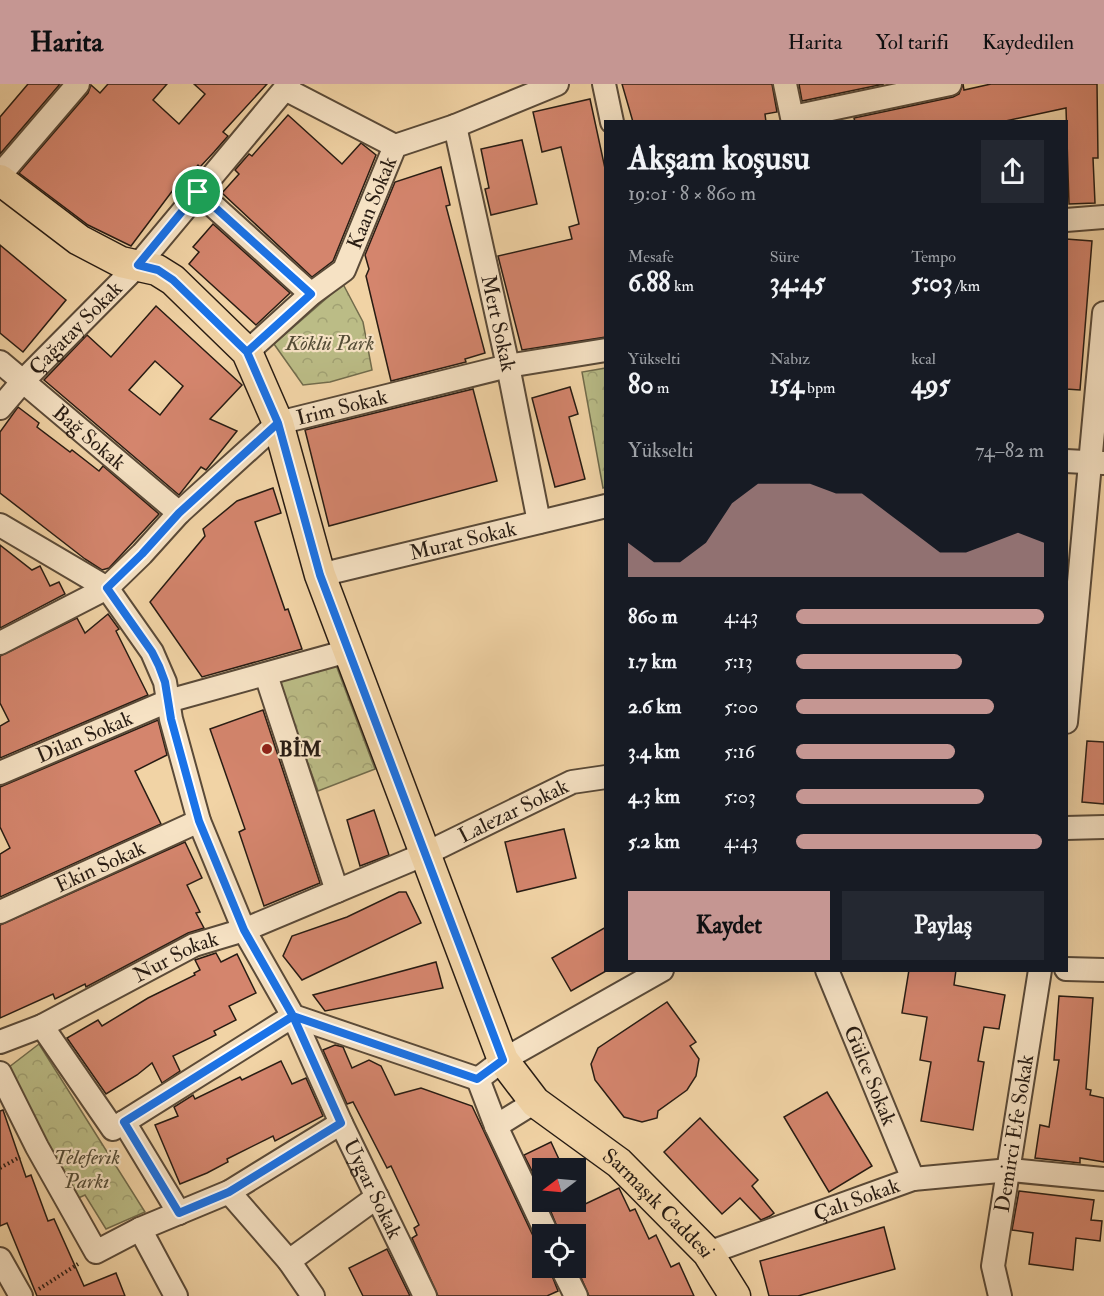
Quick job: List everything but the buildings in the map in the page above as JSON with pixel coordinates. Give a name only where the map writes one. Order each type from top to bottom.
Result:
[{"type":"main road","name":"Sarmaşık Caddesi","points":[[0,180],[79,240],[121,262],[158,270],[173,280],[247,352],[278,423],[320,575],[503,1060],[535,1102],[619,1163],[708,1253],[735,1296]]},
{"type":"street","points":[[0,175],[78,84]]},
{"type":"street","name":"Kaan Sokak","points":[[247,352],[311,294],[344,270],[395,146],[455,126],[557,84]]},
{"type":"street","points":[[604,84],[612,120]]},
{"type":"street","points":[[784,84],[793,119],[950,84]]},
{"type":"street","points":[[287,87],[395,146]]},
{"type":"street","name":"Çağatay Sokak","points":[[0,408],[23,381],[138,265],[287,87]]},
{"type":"street","name":"Mert Sokak","points":[[455,126],[508,366],[539,522]]},
{"type":"street","points":[[198,192],[311,294]]},
{"type":"street","points":[[1068,220],[1104,218]]},
{"type":"street","points":[[1068,702],[1097,463],[1104,313]]},
{"type":"street","name":"Irim Sokak","points":[[0,643],[107,588],[179,513],[278,423],[508,366],[604,350]]},
{"type":"street","name":"Bağ Sokak","points":[[0,362],[179,513]]},
{"type":"street","points":[[1068,461],[1097,463]]},
{"type":"street","name":"Murat Sokak","points":[[320,575],[604,506]]},
{"type":"street","points":[[1,527],[107,588]]},
{"type":"street","name":"Uygar Sokak","points":[[107,588],[152,652],[165,682],[171,719],[199,821],[244,930],[293,1016],[341,1123],[425,1296]]},
{"type":"street","points":[[168,701],[348,651]]},
{"type":"street","points":[[266,675],[337,891]]},
{"type":"street","name":"Dilan Sokak","points":[[0,773],[168,701]]},
{"type":"street","name":"Lalezar Sokak","points":[[425,854],[572,782],[604,777]]},
{"type":"street","name":"Ekin Sokak","points":[[0,912],[199,821]]},
{"type":"street","points":[[1068,828],[1104,827]]},
{"type":"street","name":"Nur Sokak","points":[[0,1042],[42,1026],[194,945],[244,930],[425,854]]},
{"type":"street","points":[[1068,969],[1104,970]]},
{"type":"street","points":[[477,1079],[503,1060],[658,972]]},
{"type":"street","name":"Gülce Sokak","points":[[828,972],[913,1179]]},
{"type":"street","name":"Demirci Efe Sokak","points":[[1000,1296],[993,1266],[1040,972]]},
{"type":"street","points":[[42,1026],[113,1129],[293,1016],[477,1079],[496,1126],[542,1224]]},
{"type":"street","points":[[0,1073],[37,1147],[96,1252],[140,1230],[229,1192],[341,1123]]},
{"type":"street","points":[[496,1126],[535,1102]]},
{"type":"street","points":[[124,1122],[179,1213]]},
{"type":"street","name":"Çalı Sokak","points":[[708,1253],[913,1179],[1010,1170],[1104,1179]]},
{"type":"street","points":[[229,1192],[289,1261],[313,1296]]},
{"type":"street","points":[[289,1261],[377,1197]]},
{"type":"street","points":[[140,1230],[176,1296]]},
{"type":"street","points":[[0,1259],[29,1293]]},
{"type":"street","points":[[567,1278],[576,1296]]},
{"type":"path","points":[[29,1293],[96,1252]]},
{"type":"green space","name":"Köklü Park","points":[[343,284],[363,322],[372,370],[330,382],[303,385],[274,344]]},
{"type":"green space","points":[[604,368],[603,488],[582,372]]},
{"type":"green space","points":[[336,665],[375,769],[318,791],[278,682]]},
{"type":"green space","name":"Teleferik Parkı","points":[[39,1044],[145,1212],[106,1229],[85,1195],[74,1200],[4,1071]]},
{"type":"place","name":"BİM","points":[[267,749]]},
{"type":"route","points":[[198,192],[138,265],[158,270],[173,280],[247,352],[278,423],[179,513],[107,588],[152,652],[159,666],[165,682],[171,719],[199,821],[244,930],[293,1016],[124,1122],[179,1213],[229,1192],[341,1123],[293,1016],[477,1079],[503,1060],[320,575],[278,423],[247,352],[311,294],[198,192]]}]
